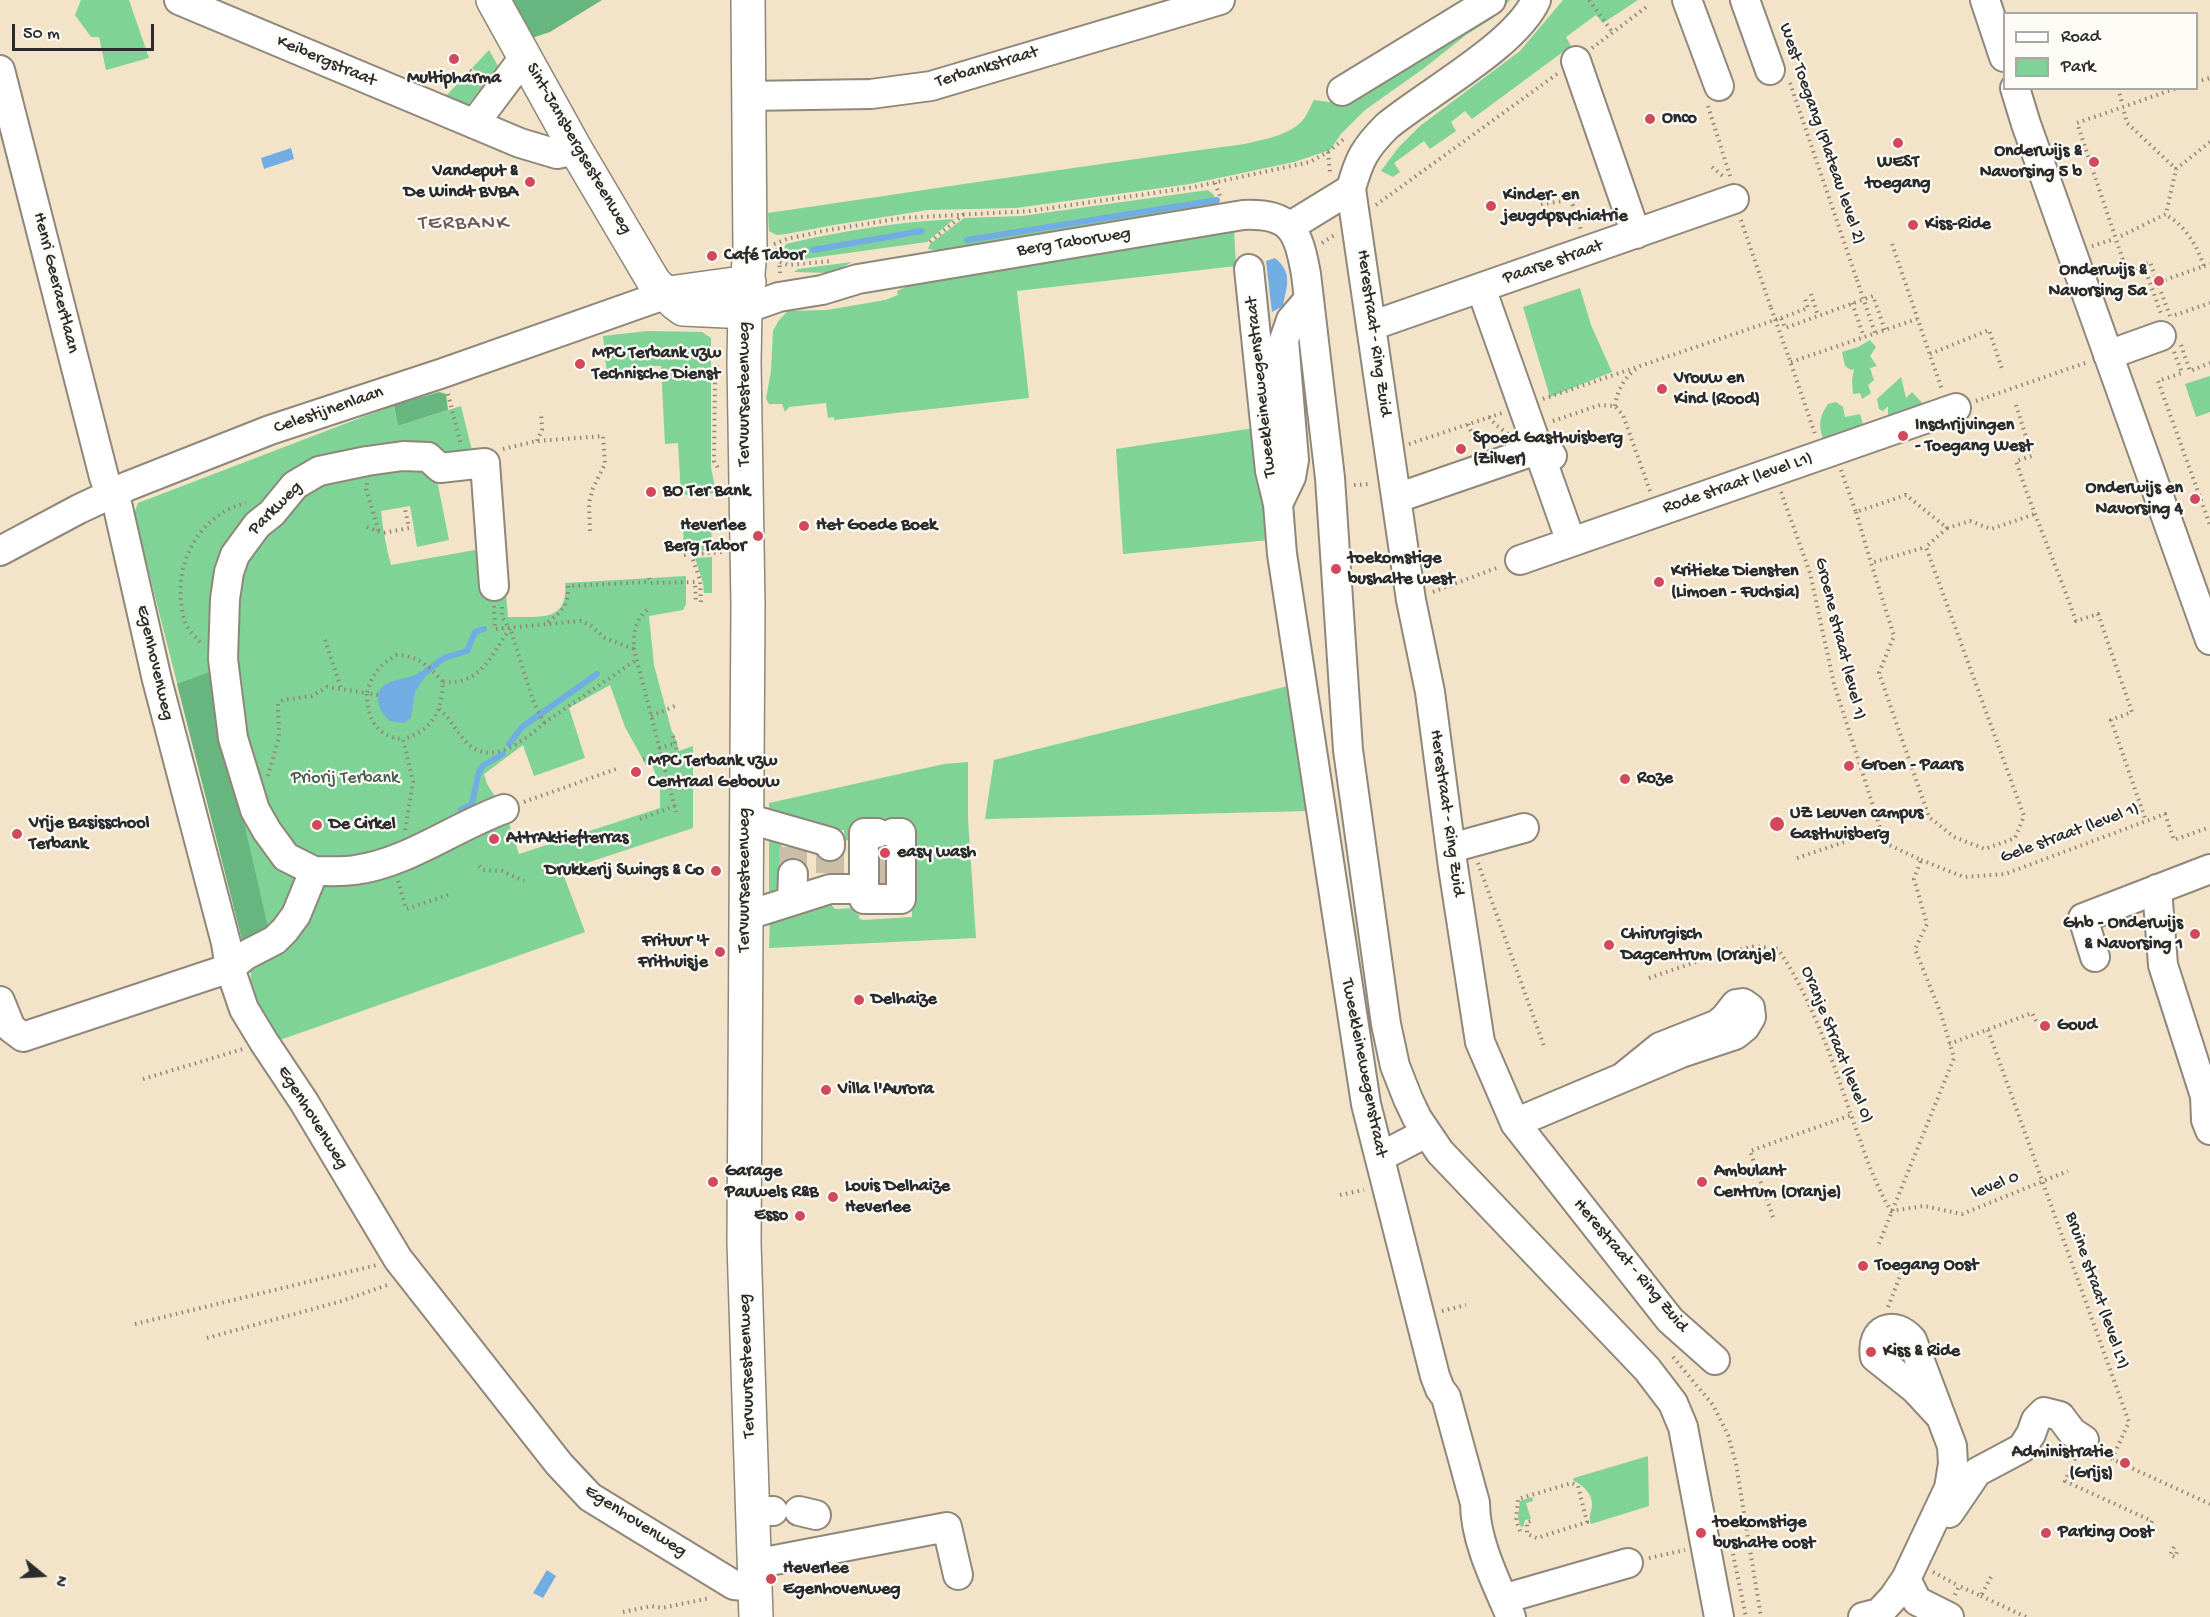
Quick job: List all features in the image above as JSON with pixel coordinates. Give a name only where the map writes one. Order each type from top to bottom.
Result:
[{"type":"main road","name":"Sint-Jansbergsesteenweg","points":[[493,0],[576,150],[654,282],[684,309],[726,311],[747,295]]},
{"type":"main road","name":"Tervuursesteenweg","points":[[748,0],[748,605],[744,1243],[749,1588]]},
{"type":"street","name":"Keibergstraat","points":[[178,0],[520,143],[557,154],[576,150]]},
{"type":"street","name":"Terbankstraat","points":[[748,96],[870,94],[931,86],[1220,0]]},
{"type":"street","points":[[1342,91],[1491,0]]},
{"type":"street","points":[[1688,0],[1719,86]]},
{"type":"street","points":[[1745,0],[1779,73]]},
{"type":"street","points":[[1984,0],[2003,54]]},
{"type":"street","points":[[1537,1],[1518,25],[1498,44],[1387,126],[1340,183],[1289,226],[1299,242],[1309,299],[1330,478],[1348,750],[1390,1048],[1408,1099],[1426,1133],[1455,1169],[1647,1370],[1673,1402],[1683,1427],[1719,1617]]},
{"type":"street","points":[[474,124],[525,56]]},
{"type":"street","points":[[1576,61],[1636,234]]},
{"type":"street","name":"Henri Geeraertlaan","points":[[0,70],[103,472],[112,494]]},
{"type":"street","points":[[2016,90],[2210,640]]},
{"type":"street","name":"Herestraat - Ring Zuid","points":[[1340,183],[1371,326],[1411,600],[1430,692],[1480,1042],[1515,1123],[1670,1320],[1715,1360]]},
{"type":"street","name":"Paarse straat","points":[[1371,326],[1636,234],[1733,189]]},
{"type":"street","name":"Berg Taborweg","points":[[747,295],[779,297],[822,290],[858,279],[1243,215],[1270,216],[1289,226]]},
{"type":"street","name":"Tweekleinewegenstraat","points":[[1249,269],[1269,471],[1278,504],[1284,566],[1366,1104],[1435,1376],[1446,1397],[1475,1503],[1475,1517],[1482,1543],[1507,1608]]},
{"type":"street","points":[[1481,288],[1571,542]]},
{"type":"street","name":"Celestijnenlaan","points":[[0,551],[112,494],[270,430],[442,373],[667,294]]},
{"type":"street","name":"Tweekleinewegenstraat","points":[[1278,504],[1290,477],[1294,460],[1284,350],[1285,334],[1291,320],[1309,299]]},
{"type":"street","points":[[2108,355],[2174,339]]},
{"type":"street","name":"Rode straat (level L1)","points":[[1520,560],[1952,409]]},
{"type":"street","points":[[1394,477],[1545,447],[1552,456]]},
{"type":"street","name":"Parkweg","points":[[494,586],[485,463],[440,468],[428,457],[403,456],[319,471],[295,485],[272,513],[257,525],[235,555],[229,572],[225,599],[223,659],[233,738],[255,810],[274,843],[286,856],[314,871],[357,870],[395,859],[478,818],[504,809]]},
{"type":"street","name":"Egenhovenweg","points":[[112,494],[117,503],[157,680],[226,943],[230,968],[244,1009],[304,1102],[402,1264],[559,1464],[590,1497],[749,1588]]},
{"type":"street","points":[[746,818],[810,864]]},
{"type":"street","points":[[1451,848],[1524,828]]},
{"type":"street","points":[[745,916],[810,864],[883,858]]},
{"type":"street","points":[[2095,957],[2082,918],[2210,869]]},
{"type":"street","points":[[0,1001],[11,1028],[23,1037],[230,968],[246,955],[275,940],[285,930],[296,915],[314,871]]},
{"type":"street","points":[[2157,889],[2163,965],[2205,1096],[2206,1120],[2210,1130]]},
{"type":"street","points":[[1515,1123],[1623,1077]]},
{"type":"street","points":[[1380,1157],[1426,1133]]},
{"type":"street","points":[[1863,1617],[1879,1613],[1893,1598],[1911,1571],[1949,1488],[1953,1464],[1952,1446],[1912,1340],[1905,1331],[1896,1328],[1884,1330],[1876,1337]]},
{"type":"street","points":[[1928,1536],[1937,1531],[1977,1472],[2022,1449],[2036,1420],[2044,1413],[2060,1416],[2072,1432],[2084,1440]]},
{"type":"street","points":[[749,1588],[947,1527],[958,1575]]},
{"type":"street","points":[[1507,1608],[1628,1563]]},
{"type":"street","points":[[1911,1571],[1917,1601],[1948,1616]]},
{"type":"path","points":[[1589,0],[1613,33]]},
{"type":"path","points":[[1373,207],[1576,61],[1649,5]]},
{"type":"path","name":"West Toegang (Plateau level 2)","points":[[1779,73],[1857,279],[1875,333]]},
{"type":"path","points":[[2119,90],[2122,102]]},
{"type":"path","points":[[2167,308],[2150,262],[2127,272],[2077,123],[2171,90]]},
{"type":"path","points":[[2124,112],[2127,123],[2176,169]]},
{"type":"path","points":[[2166,214],[2176,169],[2210,142]]},
{"type":"path","points":[[1328,152],[1340,183]]},
{"type":"path","points":[[1725,161],[1771,308],[1790,360],[1856,512],[1894,636],[1879,673],[1929,817],[1954,837],[1985,849],[2015,838],[2024,816],[1926,547]]},
{"type":"path","points":[[834,261],[788,265],[780,262],[775,244],[814,233],[891,220],[933,215],[1030,211],[1194,188],[1310,162]]},
{"type":"path","points":[[1712,167],[1728,180],[1733,189]]},
{"type":"path","points":[[1569,193],[1583,234]]},
{"type":"path","points":[[1541,204],[1571,200]]},
{"type":"path","points":[[930,243],[964,214]]},
{"type":"path","points":[[2121,236],[2166,214]]},
{"type":"path","points":[[2166,214],[2177,221],[2189,237],[2199,252],[2204,266]]},
{"type":"path","points":[[1892,244],[1929,354],[1952,409],[2108,355]]},
{"type":"path","points":[[2165,280],[2210,264]]},
{"type":"path","points":[[788,265],[788,271]]},
{"type":"path","points":[[2144,266],[2150,285]]},
{"type":"path","points":[[1811,294],[1818,316]]},
{"type":"path","points":[[1543,399],[1808,308],[1804,296]]},
{"type":"path","points":[[1781,318],[1785,328],[1873,296],[1885,330]]},
{"type":"path","points":[[1852,303],[1864,337]]},
{"type":"path","points":[[2174,339],[2210,303]]},
{"type":"path","points":[[1790,360],[1917,319]]},
{"type":"path","points":[[1929,354],[1989,330],[2003,372]]},
{"type":"path","points":[[2174,339],[2190,371],[2210,363]]},
{"type":"path","points":[[2174,339],[2182,373],[2158,381],[2210,525]]},
{"type":"path","points":[[1615,406],[1620,388],[1628,375],[1639,367]]},
{"type":"path","points":[[448,392],[462,450]]},
{"type":"path","points":[[1544,424],[1600,405],[1615,406],[1623,416],[1652,498]]},
{"type":"path","points":[[2016,405],[2032,456],[2016,461],[2035,514],[2060,574],[2076,621],[2098,614],[2132,712],[2111,720],[2146,821]]},
{"type":"path","points":[[1354,485],[1394,477],[1468,424],[1510,410]]},
{"type":"path","points":[[537,441],[542,430],[541,412]]},
{"type":"path","points":[[1489,417],[1501,430],[1515,434]]},
{"type":"path","points":[[1468,424],[1476,444]]},
{"type":"path","points":[[496,451],[537,441],[603,436],[605,464],[593,488],[589,503],[590,531]]},
{"type":"path","points":[[378,459],[368,478],[366,489],[379,532]]},
{"type":"path","name":"Groene straat (level 1)","points":[[1773,471],[1810,573],[1834,684],[1880,830],[1885,843],[1921,860]]},
{"type":"path","points":[[1856,512],[1906,495],[1947,528]]},
{"type":"path","points":[[367,527],[379,532],[409,528],[410,517],[405,509]]},
{"type":"path","points":[[1871,563],[1926,547],[1947,528],[1970,521],[1991,529],[2035,514]]},
{"type":"path","points":[[684,555],[715,553]]},
{"type":"path","points":[[548,623],[566,605],[568,586],[648,580],[650,583],[695,582],[699,603],[700,580],[691,554]]},
{"type":"path","points":[[1427,594],[1520,560]]},
{"type":"path","points":[[494,586],[495,629],[518,625],[581,621],[590,625],[605,638],[634,649]]},
{"type":"path","points":[[647,609],[639,618],[633,635],[634,649],[676,812]]},
{"type":"path","points":[[442,682],[461,682],[477,674],[510,628]]},
{"type":"path","points":[[510,628],[533,700],[544,723]]},
{"type":"path","points":[[325,640],[341,688]]},
{"type":"path","points":[[397,655],[410,656],[426,664],[442,682],[439,709],[426,729],[403,739],[390,737],[376,729],[368,712],[367,693],[379,668],[391,658],[397,655]]},
{"type":"path","points":[[439,709],[449,717],[467,744],[474,749],[502,751],[514,747],[544,723],[636,660]]},
{"type":"path","points":[[255,810],[279,737],[278,704],[283,700],[312,696],[327,687],[378,695]]},
{"type":"path","points":[[651,716],[675,706]]},
{"type":"path","points":[[673,736],[677,752]]},
{"type":"path","points":[[403,739],[413,782],[409,814],[395,859],[406,909],[451,894]]},
{"type":"path","points":[[659,748],[676,743]]},
{"type":"path","points":[[643,759],[661,754]]},
{"type":"path","points":[[504,809],[616,769]]},
{"type":"path","points":[[640,819],[675,806]]},
{"type":"path","name":"Gele straat (level 1)","points":[[1921,860],[1964,877],[2005,874],[2165,814],[2174,840],[2210,827]]},
{"type":"path","points":[[1797,858],[1880,830]]},
{"type":"path","points":[[1477,859],[1544,1046]]},
{"type":"path","points":[[1878,1246],[1909,1164],[1954,1058],[1941,1014],[1915,949],[1928,924],[1914,879],[1921,860]]},
{"type":"path","points":[[479,866],[483,870],[502,871],[524,881]]},
{"type":"path","name":"Oranje Straat (level 0)","points":[[1648,978],[1713,956],[1755,946],[1778,949],[1796,974],[1808,1001],[1875,1185],[1891,1211]]},
{"type":"path","points":[[1949,1044],[2032,1013],[2037,1023]]},
{"type":"path","name":"Bruine straat (level L1)","points":[[1988,1030],[2129,1422],[2112,1459],[2210,1504]]},
{"type":"path","points":[[143,1079],[264,1042]]},
{"type":"path","name":"Oranje Straat (level 0)","points":[[1773,1217],[1750,1151],[1851,1115]]},
{"type":"path","name":"level 0","points":[[1891,1211],[1924,1206],[1962,1214],[2068,1171]]},
{"type":"path","points":[[1876,1337],[1906,1261]]},
{"type":"path","points":[[135,1324],[402,1264]]},
{"type":"path","points":[[207,1338],[382,1288],[397,1280],[402,1264]]},
{"type":"path","points":[[2065,1481],[2152,1521],[2145,1538]]},
{"type":"path","points":[[1520,1531],[1516,1520],[1518,1499],[1572,1483],[1578,1486],[1587,1522],[1537,1538],[1527,1534],[1527,1522],[1532,1521]]},
{"type":"path","points":[[1628,1563],[1688,1550]]},
{"type":"path","points":[[1911,1571],[1959,1586],[2026,1617]]},
{"type":"path","points":[[1981,1596],[1991,1577]]},
{"type":"path","points":[[1948,1616],[1959,1586]]},
{"type":"path","points":[[623,1612],[651,1606],[662,1608],[749,1588]]},
{"type":"path","points":[[1759,1605],[1761,1617]]},
{"type":"green space","points":[[81,0],[129,0],[149,58],[106,70],[99,37],[91,37],[75,15]]},
{"type":"green space","points":[[513,0],[602,0],[550,32],[532,38]]},
{"type":"green space","points":[[1502,0],[1510,0],[1493,18],[1466,35],[1365,110],[1341,134],[1330,150],[1294,162],[1190,184],[1016,208],[928,210],[786,234],[777,235],[769,231],[768,213],[1245,144],[1275,136],[1290,130],[1302,121],[1314,100],[1337,103]]},
{"type":"green space","points":[[1563,0],[1638,0],[1603,23],[1596,15],[1566,37],[1571,46],[1472,119],[1465,111],[1451,122],[1456,131],[1430,149],[1424,141],[1394,163],[1400,172],[1393,177],[1381,171],[1398,148],[1420,126],[1520,51]]},
{"type":"green space","points":[[489,50],[499,68],[487,80],[472,68]]},
{"type":"green space","points":[[469,72],[484,85],[467,106],[443,99]]},
{"type":"green space","points":[[1208,190],[1214,195],[1217,205],[955,253],[928,249],[930,244],[964,218],[1022,216]]},
{"type":"green space","points":[[954,219],[927,242],[790,261],[781,253],[786,244],[828,235],[891,225]]},
{"type":"green space","points":[[1234,229],[1236,266],[1017,291],[1029,398],[834,420],[834,417],[828,418],[826,403],[789,407],[785,412],[782,404],[769,404],[766,399],[771,371],[773,331],[788,311],[827,310],[885,300],[898,295],[897,291],[920,280]]},
{"type":"green space","points":[[852,262],[832,273],[794,272],[798,269]]},
{"type":"green space","points":[[1580,288],[1591,325],[1612,372],[1550,397],[1523,307]]},
{"type":"green space","points":[[647,331],[702,332],[711,338],[711,467],[716,493],[681,495],[678,443],[665,444],[661,366],[635,367],[607,375],[603,336]]},
{"type":"green space","points":[[1870,340],[1876,347],[1870,356],[1877,366],[1870,368],[1874,380],[1868,385],[1871,393],[1862,399],[1860,393],[1853,394],[1854,369],[1851,370],[1845,366],[1842,352]]},
{"type":"green space","points":[[2210,376],[2210,412],[2196,417],[2185,384]]},
{"type":"green space","points":[[1901,377],[1906,398],[1912,392],[1925,406],[1888,417],[1888,406],[1883,411],[1879,409],[1877,399]]},
{"type":"green space","points":[[439,392],[446,394],[448,410],[398,426],[394,405]]},
{"type":"green space","points":[[1836,402],[1843,407],[1845,417],[1860,414],[1865,431],[1826,448],[1821,430],[1822,416],[1828,404]]},
{"type":"green space","name":"Priorij Terbank","points":[[394,405],[398,426],[461,406],[473,455],[437,480],[449,540],[417,547],[410,506],[381,511],[391,565],[486,548],[505,583],[508,617],[540,617],[556,612],[565,596],[565,583],[686,576],[686,604],[683,610],[649,616],[654,665],[672,732],[679,751],[693,746],[693,828],[562,871],[585,932],[280,1040],[259,1008],[252,990],[251,973],[134,514],[138,503]],"holes":[[[610,685],[625,727],[646,765],[652,764],[660,788],[660,808],[519,854],[506,814],[487,784],[484,774],[523,745],[534,776],[585,758],[569,708]]]},
{"type":"green space","points":[[1254,428],[1269,540],[1123,554],[1116,449]]},
{"type":"green space","points":[[711,523],[712,550],[684,551],[683,524]]},
{"type":"green space","points":[[712,557],[712,593],[704,593],[695,558]]},
{"type":"green space","points":[[218,669],[240,805],[269,932],[243,944],[177,684]]},
{"type":"green space","points":[[1288,686],[1308,811],[985,819],[994,760]]},
{"type":"green space","points":[[968,762],[968,819],[976,938],[769,948],[770,922],[828,901],[835,909],[854,908],[860,916],[858,918],[863,920],[912,917],[910,830],[854,841],[845,840],[844,830],[827,830],[821,824],[794,819],[794,816],[769,815],[769,803],[944,764]]},
{"type":"green space","points":[[769,839],[775,840],[787,851],[788,879],[769,893]]},
{"type":"green space","points":[[1648,1456],[1649,1506],[1591,1524],[1591,1497],[1584,1487],[1573,1480],[1574,1478]]},
{"type":"green space","points":[[1532,1497],[1533,1501],[1526,1503],[1531,1519],[1525,1520],[1521,1527],[1518,1518],[1520,1501]]},
{"type":"water","points":[[291,148],[294,159],[264,169],[261,158]]},
{"type":"water","points":[[1275,258],[1284,269],[1287,286],[1283,306],[1272,312],[1266,261]]},
{"type":"water","points":[[420,672],[425,677],[415,692],[411,718],[404,723],[390,721],[379,706],[379,692],[382,687]]},
{"type":"water","points":[[547,1570],[556,1576],[543,1598],[533,1593]]},
{"type":"waterway","points":[[967,240],[1217,200]]},
{"type":"waterway","points":[[813,250],[922,231]]},
{"type":"waterway","points":[[423,674],[444,658],[467,651],[475,632],[484,629]]},
{"type":"waterway","points":[[509,744],[522,727],[597,674]]},
{"type":"waterway","points":[[461,810],[472,804],[482,766],[503,754]]},
{"type":"tunnel","points":[[830,846],[830,873]]},
{"type":"tunnel","points":[[793,847],[793,874]]},
{"type":"tunnel","points":[[877,873],[894,873]]},
{"type":"place","name":"Multipharma","points":[[454,59]]},
{"type":"place","name":"Onco","points":[[1650,119]]},
{"type":"place","name":"WEST toegang","points":[[1898,143]]},
{"type":"place","name":"Onderwijs & Navorsing 5 b","points":[[2094,162]]},
{"type":"place","name":"Vandeput & De Windt BVBA","points":[[530,182]]},
{"type":"place","name":"Kinder- en jeugdpsychiatrie","points":[[1491,206]]},
{"type":"place","name":"Kiss-Ride","points":[[1913,225]]},
{"type":"place","name":"Café Tabor","points":[[712,256]]},
{"type":"place","name":"Onderwijs & Navorsing 5a","points":[[2159,281]]},
{"type":"place","name":"MPC Terbank vzw Technische Dienst","points":[[580,364]]},
{"type":"place","name":"Vrouw en Kind (Rood)","points":[[1662,389]]},
{"type":"place","name":"Inschrijvingen - Toegang West","points":[[1903,436]]},
{"type":"place","name":"Spoed Gasthuisberg (Zilver)","points":[[1461,449]]},
{"type":"place","name":"BO Ter Bank","points":[[651,492]]},
{"type":"place","name":"Onderwijs en Navorsing 4","points":[[2195,499]]},
{"type":"place","name":"Het Goede Boek","points":[[804,526]]},
{"type":"place","name":"Heverlee Berg Tabor","points":[[758,536]]},
{"type":"place","name":"toekomstige bushalte west","points":[[1336,569]]},
{"type":"place","name":"Kritieke Diensten (Limoen - Fuchsia)","points":[[1659,582]]},
{"type":"place","name":"Groen - Paars","points":[[1849,766]]},
{"type":"place","name":"MPC Terbank vzw Centraal Gebouw","points":[[636,772]]},
{"type":"place","name":"Roze","points":[[1625,779]]},
{"type":"place","name":"UZ Leuven campus Gasthuisberg","points":[[1777,824]]},
{"type":"place","name":"De Cirkel","points":[[317,825]]},
{"type":"place","name":"Vrije Basisschool Terbank","points":[[17,834]]},
{"type":"place","name":"AttrAktiefterras","points":[[494,839]]},
{"type":"place","name":"easy wash","points":[[885,853]]},
{"type":"place","name":"Drukkerij Swings & Co","points":[[716,871]]},
{"type":"place","name":"Ghb - Onderwijs & Navorsing 1","points":[[2195,934]]},
{"type":"place","name":"Chirurgisch Dagcentrum (Oranje)","points":[[1609,945]]},
{"type":"place","name":"Frituur 't Frithuisje","points":[[720,952]]},
{"type":"place","name":"Delhaize","points":[[859,1000]]},
{"type":"place","name":"Goud","points":[[2045,1026]]},
{"type":"place","name":"Villa l'Aurora","points":[[826,1090]]},
{"type":"place","name":"Garage Pauwels R&B","points":[[713,1182]]},
{"type":"place","name":"Ambulant Centrum (Oranje)","points":[[1702,1182]]},
{"type":"place","name":"Louis Delhaize Heverlee","points":[[833,1197]]},
{"type":"place","name":"Esso","points":[[800,1216]]},
{"type":"place","name":"Toegang Oost","points":[[1863,1266]]},
{"type":"place","name":"Kiss & Ride","points":[[1871,1352]]},
{"type":"place","name":"Administratie (Grijs)","points":[[2125,1463]]},
{"type":"place","name":"toekomstige bushalte oost","points":[[1701,1533]]},
{"type":"place","name":"Parking Oost","points":[[2046,1533]]},
{"type":"place","name":"Heverlee Egenhovenweg","points":[[771,1579]]},
{"type":"district","name":"TERBANK","points":[[464,225]]}]
